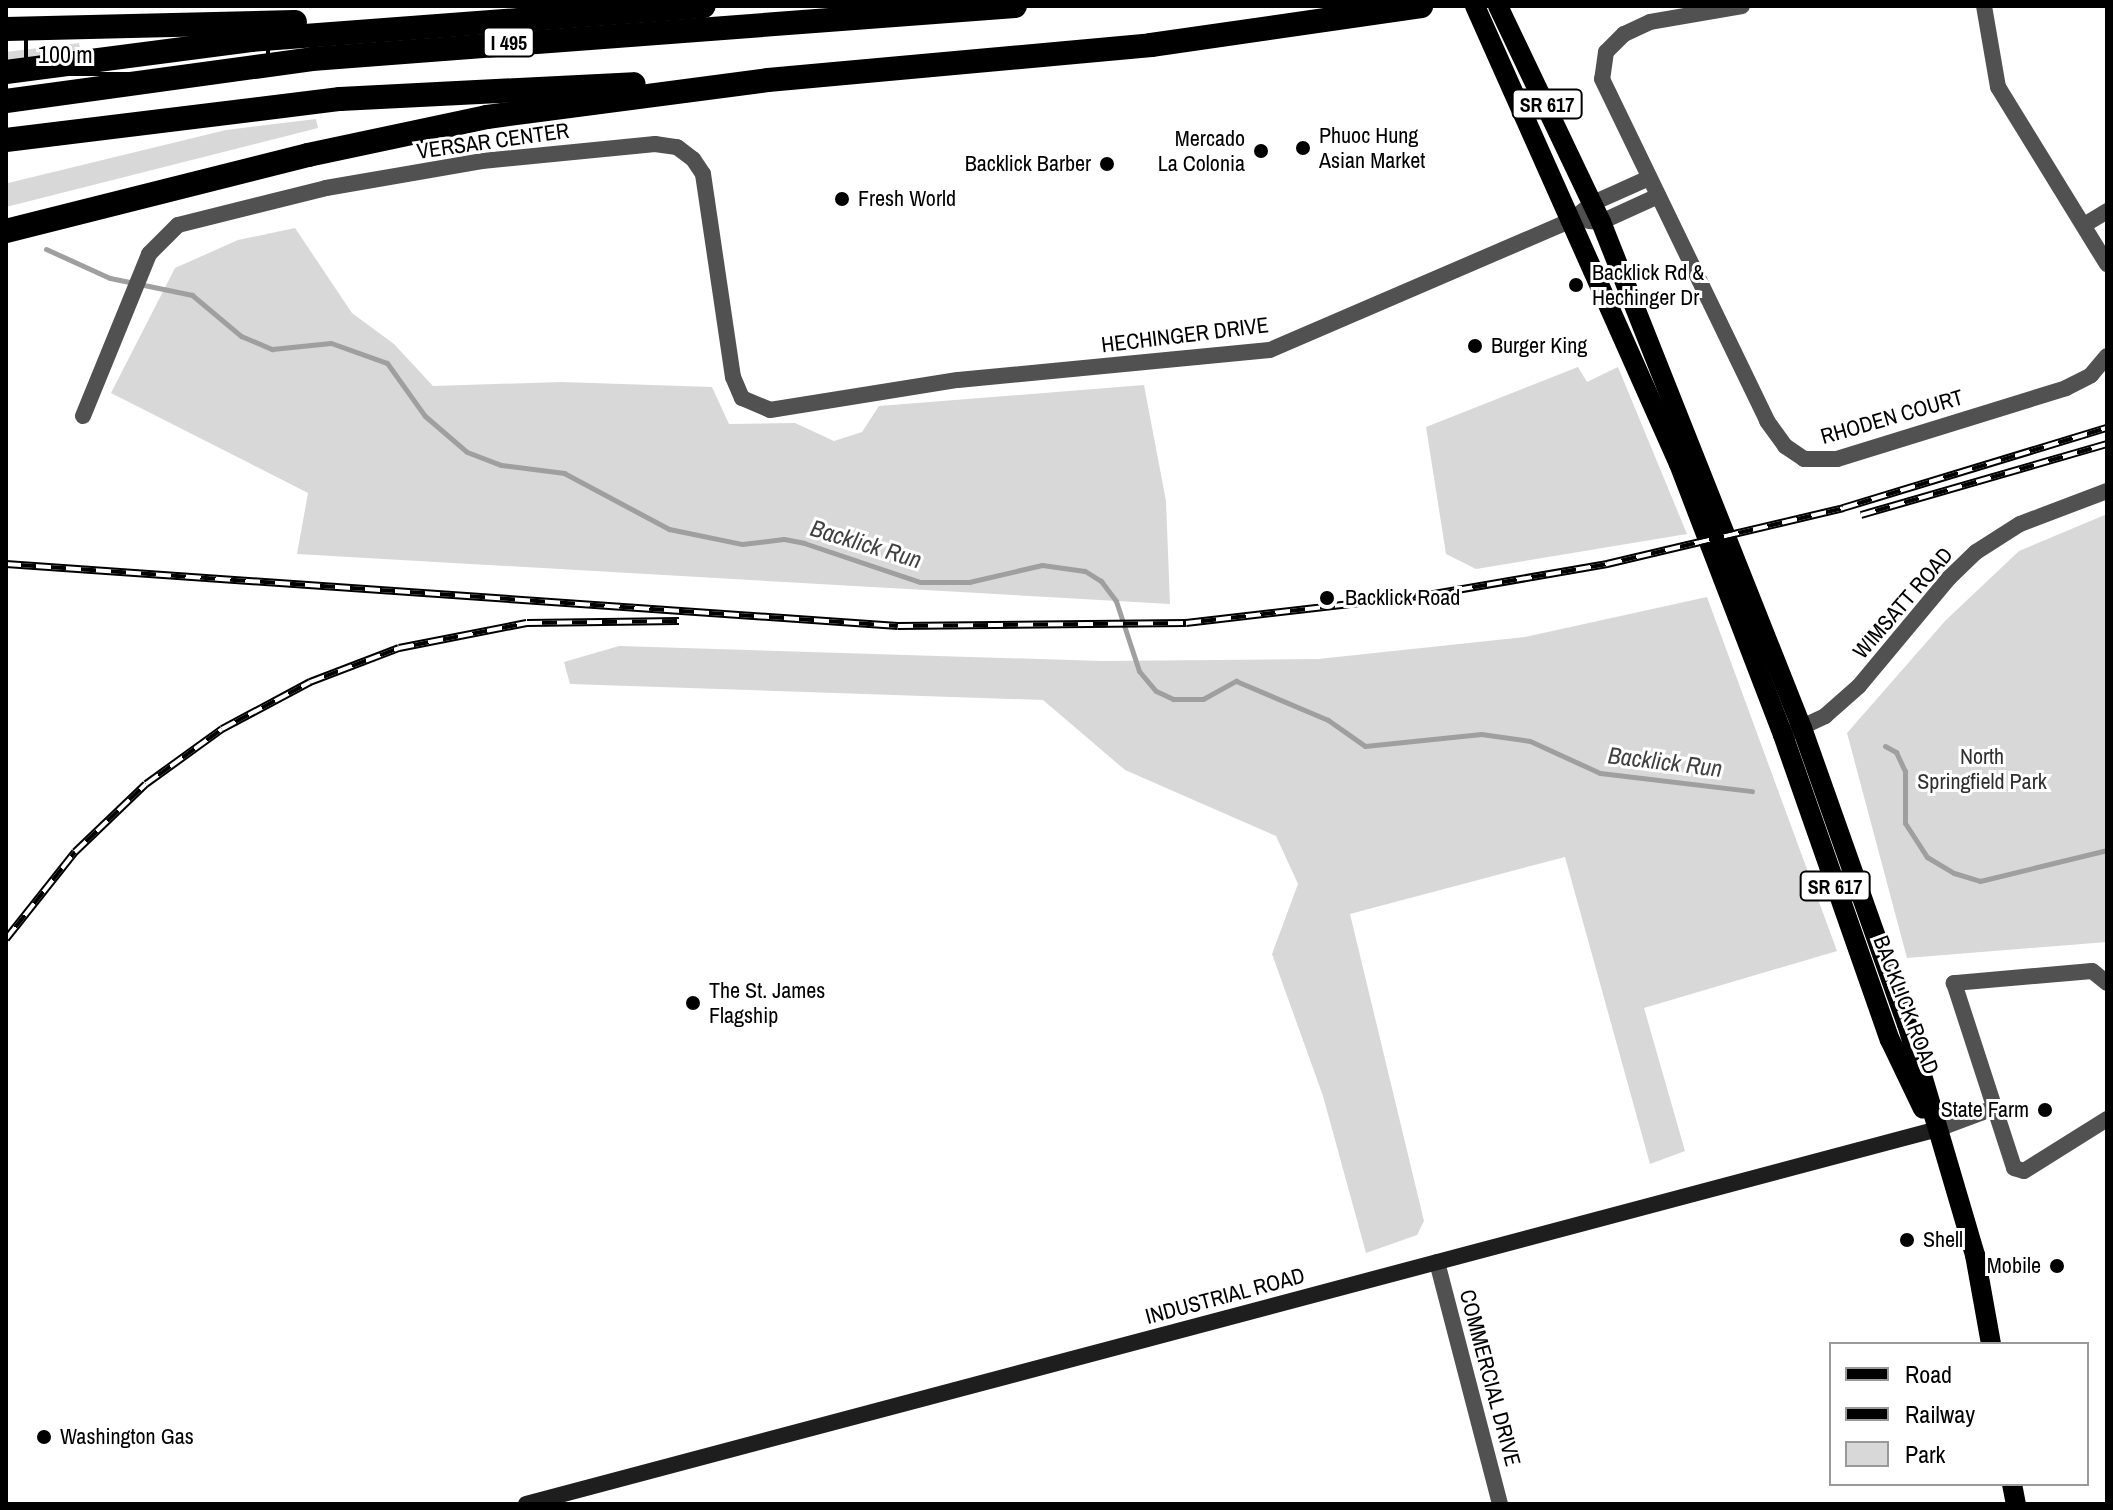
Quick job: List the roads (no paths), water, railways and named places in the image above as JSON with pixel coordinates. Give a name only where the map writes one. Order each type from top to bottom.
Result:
[{"type":"highway","points":[[6,29],[473,20],[704,6]]},
{"type":"highway","name":"I 495","points":[[6,101],[312,59],[1015,6]]},
{"type":"highway","points":[[6,231],[185,186],[487,117],[768,80],[1151,45],[1421,6]]},
{"type":"highway","points":[[6,72],[473,20]]},
{"type":"highway","points":[[6,38],[105,25]]},
{"type":"highway","points":[[6,140],[340,99],[768,80]]},
{"type":"main road","name":"BACKLICK ROAD","points":[[1475,6],[1570,221],[1688,461]]},
{"type":"main road","name":"BACKLICK ROAD","points":[[1498,6],[1597,212],[1792,732],[1890,1040],[1935,1130],[1975,1255],[1991,1342]]},
{"type":"street","name":"RHODEN COURT","points":[[1742,6],[1650,22],[1624,34],[1606,52],[1602,79],[1767,421],[1785,446],[1804,459],[1837,459],[2066,388],[2091,375],[2107,356]]},
{"type":"street","points":[[1984,6],[1998,87],[2107,264]]},
{"type":"street","name":"VERSAR CENTER","points":[[83,416],[143,269],[161,238],[197,217],[482,161],[655,144],[677,147],[703,174],[719,297],[742,398],[770,410],[831,401]]},
{"type":"street","points":[[1597,212],[1649,178]]},
{"type":"street","points":[[1570,221],[1658,196]]},
{"type":"street","points":[[2084,225],[2107,211]]},
{"type":"street","name":"HECHINGER DRIVE","points":[[831,401],[944,382],[1270,350],[1570,221]]},
{"type":"street","name":"WIMSATT ROAD","points":[[1792,732],[1859,686],[1949,578],[1976,552],[2020,524],[2107,491]]},
{"type":"street","points":[[2107,983],[2092,971],[1954,983],[2018,1172],[2107,1119]]},
{"type":"street","points":[[1935,1130],[1994,1108]]},
{"type":"street","name":"INDUSTRIAL ROAD","points":[[526,1504],[1935,1130]]},
{"type":"street","name":"COMMERCIAL DRIVE","points":[[1437,1262],[1500,1504]]},
{"type":"waterway","name":"Backlick Run","points":[[46,249],[110,278],[192,295],[241,336],[272,349],[331,343],[387,363],[425,416],[467,452],[501,465],[564,473],[669,529],[742,544],[784,539],[804,543],[920,582],[969,582],[1042,565],[1085,571],[1101,581],[1116,601],[1139,671],[1156,691],[1173,699],[1203,699],[1236,681],[1328,720],[1365,746],[1481,734],[1530,741],[1600,773],[1752,791]]},
{"type":"waterway","name":"Backlick Run","points":[[1885,746],[1896,752],[1905,771],[1905,823],[1927,857],[1954,873],[1980,881],[2107,850]]},
{"type":"railway","points":[[6,564],[898,626],[1186,623],[1428,595],[1607,564],[1843,508],[2107,428]]},
{"type":"railway","points":[[1861,515],[2107,444]]},
{"type":"railway","points":[[6,939],[75,852],[146,784],[222,729],[310,682],[399,648],[527,623],[679,621]]},
{"type":"place","name":"Phuoc Hung Asian Market","points":[[1303,148]]},
{"type":"place","name":"Mercado La Colonia","points":[[1261,151]]},
{"type":"place","name":"Backlick Barber","points":[[1107,164]]},
{"type":"place","name":"Fresh World","points":[[842,199]]},
{"type":"place","name":"Backlick Rd & Hechinger Dr","points":[[1576,285]]},
{"type":"place","name":"Burger King","points":[[1475,346]]},
{"type":"place","name":"Backlick Road","points":[[1327,598]]},
{"type":"place","name":"The St. James Flagship","points":[[693,1003]]},
{"type":"place","name":"State Farm","points":[[2045,1110]]},
{"type":"place","name":"Shell","points":[[1907,1240]]},
{"type":"place","name":"Mobile","points":[[2057,1266]]},
{"type":"place","name":"Washington Gas","points":[[44,1437]]},
{"type":"park label","name":"North Springfield Park","points":[[1982,768]]}]
